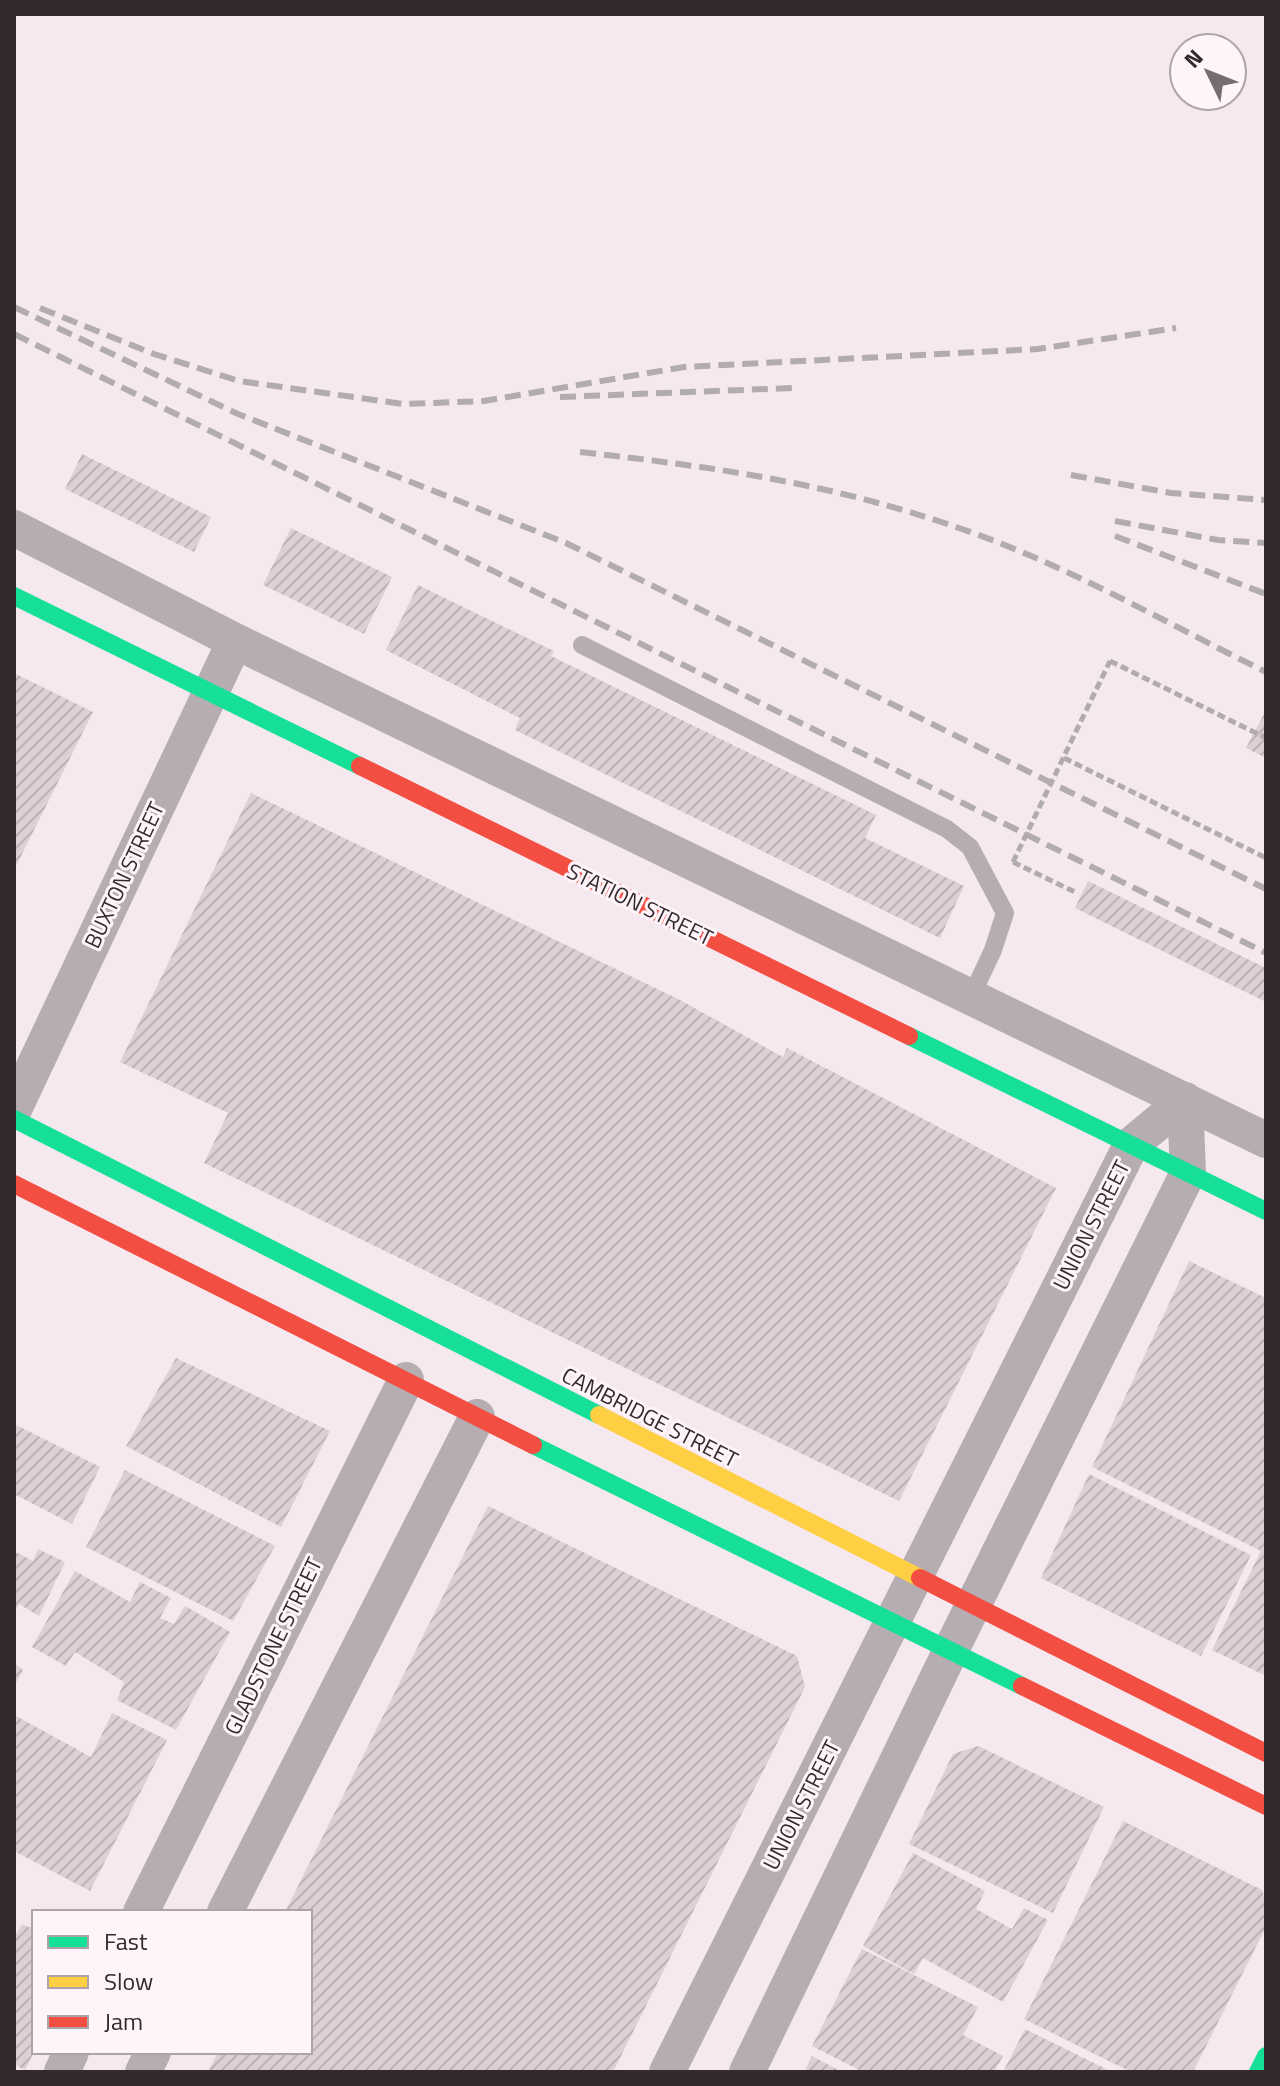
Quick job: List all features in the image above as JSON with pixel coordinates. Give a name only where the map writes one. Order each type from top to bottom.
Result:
[{"type":"street","points":[[14,528],[235,641],[1266,1140]]},
{"type":"street","name":"STATION STREET","points":[[14,596],[1266,1211]]},
{"type":"street","name":"BUXTON STREET","points":[[14,1109],[235,641]]},
{"type":"street","points":[[747,2072],[950,1652],[1188,1173],[1185,1100]]},
{"type":"street","name":"UNION STREET","points":[[667,2072],[1131,1145],[1185,1100]]},
{"type":"street","name":"CAMBRIDGE STREET","points":[[14,1119],[1266,1753]]},
{"type":"street","points":[[14,1184],[950,1652],[1266,1806]]},
{"type":"street","name":"GLADSTONE STREET","points":[[142,1910],[406,1380]]},
{"type":"street","points":[[226,1910],[477,1417]]},
{"type":"street","points":[[143,2072],[152,2054]]},
{"type":"street","points":[[1258,2072],[1266,2056]]},
{"type":"lane","points":[[582,645],[947,829],[970,847],[1000,897],[1005,913],[993,950],[971,997]]},
{"type":"path","points":[[1075,892],[1013,862],[1110,661],[1266,738]]},
{"type":"path","points":[[1064,758],[1266,858]]},
{"type":"building","points":[[82,454],[211,517],[194,552],[65,489]]},
{"type":"building","points":[[291,528],[392,577],[364,634],[263,585]]},
{"type":"building","points":[[418,585],[554,651],[551,656],[876,815],[865,838],[964,886],[940,938],[515,730],[520,718],[386,650]]},
{"type":"building","points":[[14,673],[93,712],[14,870]]},
{"type":"building","points":[[1266,715],[1266,758],[1246,748]]},
{"type":"building","points":[[251,793],[680,1000],[783,1057],[787,1048],[1056,1188],[899,1501],[204,1163],[228,1113],[120,1062]]},
{"type":"building","points":[[1088,881],[1266,968],[1266,1002],[1075,908]]},
{"type":"building","points":[[1189,1261],[1266,1298],[1266,1676],[1212,1650],[1261,1551],[1092,1467]]},
{"type":"building","points":[[176,1358],[330,1431],[281,1527],[126,1446]]},
{"type":"building","points":[[14,1424],[100,1467],[72,1524],[14,1494]]},
{"type":"building","points":[[125,1470],[275,1546],[233,1621],[86,1547]]},
{"type":"building","points":[[1089,1474],[1251,1555],[1201,1656],[1041,1578]]},
{"type":"building","points":[[488,1506],[797,1656],[805,1687],[613,2072],[208,2072],[217,2054],[312,2054],[312,1910],[286,1910]]},
{"type":"building","points":[[38,1549],[65,1562],[39,1616],[19,1604],[14,1612],[14,1551],[33,1561]]},
{"type":"building","points":[[75,1571],[130,1602],[140,1582],[171,1598],[160,1618],[174,1624],[185,1606],[230,1632],[176,1730],[117,1700],[124,1682],[75,1652],[66,1666],[32,1647]]},
{"type":"building","points":[[14,1663],[23,1670],[14,1686]]},
{"type":"building","points":[[112,1713],[167,1740],[90,1891],[14,1851],[14,1715],[91,1757]]},
{"type":"building","points":[[978,1746],[1104,1807],[1053,1913],[909,1844],[953,1754]]},
{"type":"building","points":[[1123,1821],[1262,1890],[1266,1902],[1266,1927],[1193,2072],[1131,2072],[1024,2019]]},
{"type":"building","points":[[913,1853],[985,1891],[976,1909],[1012,1929],[1024,1908],[1048,1920],[1003,2002],[923,1958],[914,1974],[863,1946]]},
{"type":"building","points":[[22,1924],[32,1928],[33,2054],[25,2070],[14,2064],[14,1938]]},
{"type":"building","points":[[862,1949],[978,2007],[963,2035],[1003,2056],[994,2072],[863,2072],[812,2046]]},
{"type":"building","points":[[1025,2029],[1112,2072],[1003,2072]]},
{"type":"building","points":[[812,2056],[842,2072],[804,2072]]},
{"type":"railway","points":[[14,307],[238,414],[566,543],[1266,889]]},
{"type":"railway","points":[[40,308],[154,354],[239,381],[403,404],[484,401],[684,367],[1038,349],[1176,328]]},
{"type":"railway","points":[[14,334],[1266,953]]},
{"type":"railway","points":[[560,397],[793,388]]},
{"type":"railway","points":[[580,452],[772,479],[911,512],[1038,559],[1266,672]]},
{"type":"railway","points":[[1071,475],[1171,493],[1266,500]]},
{"type":"railway","points":[[1115,521],[1218,540],[1266,543]]},
{"type":"railway","points":[[1115,536],[1266,594]]},
{"type":"traffic: fast","points":[[14,596],[360,766]]},
{"type":"traffic: fast","points":[[909,1036],[1266,1211]]},
{"type":"traffic: fast","points":[[14,1119],[599,1415]]},
{"type":"traffic: fast","points":[[533,1445],[1022,1686]]},
{"type":"traffic: fast","points":[[1258,2072],[1266,2056]]},
{"type":"traffic: slow","points":[[599,1415],[920,1578]]},
{"type":"traffic: jam","points":[[360,766],[909,1036]]},
{"type":"traffic: jam","points":[[14,1184],[533,1445]]},
{"type":"traffic: jam","points":[[920,1578],[1266,1753]]},
{"type":"traffic: jam","points":[[1022,1686],[1266,1806]]}]
